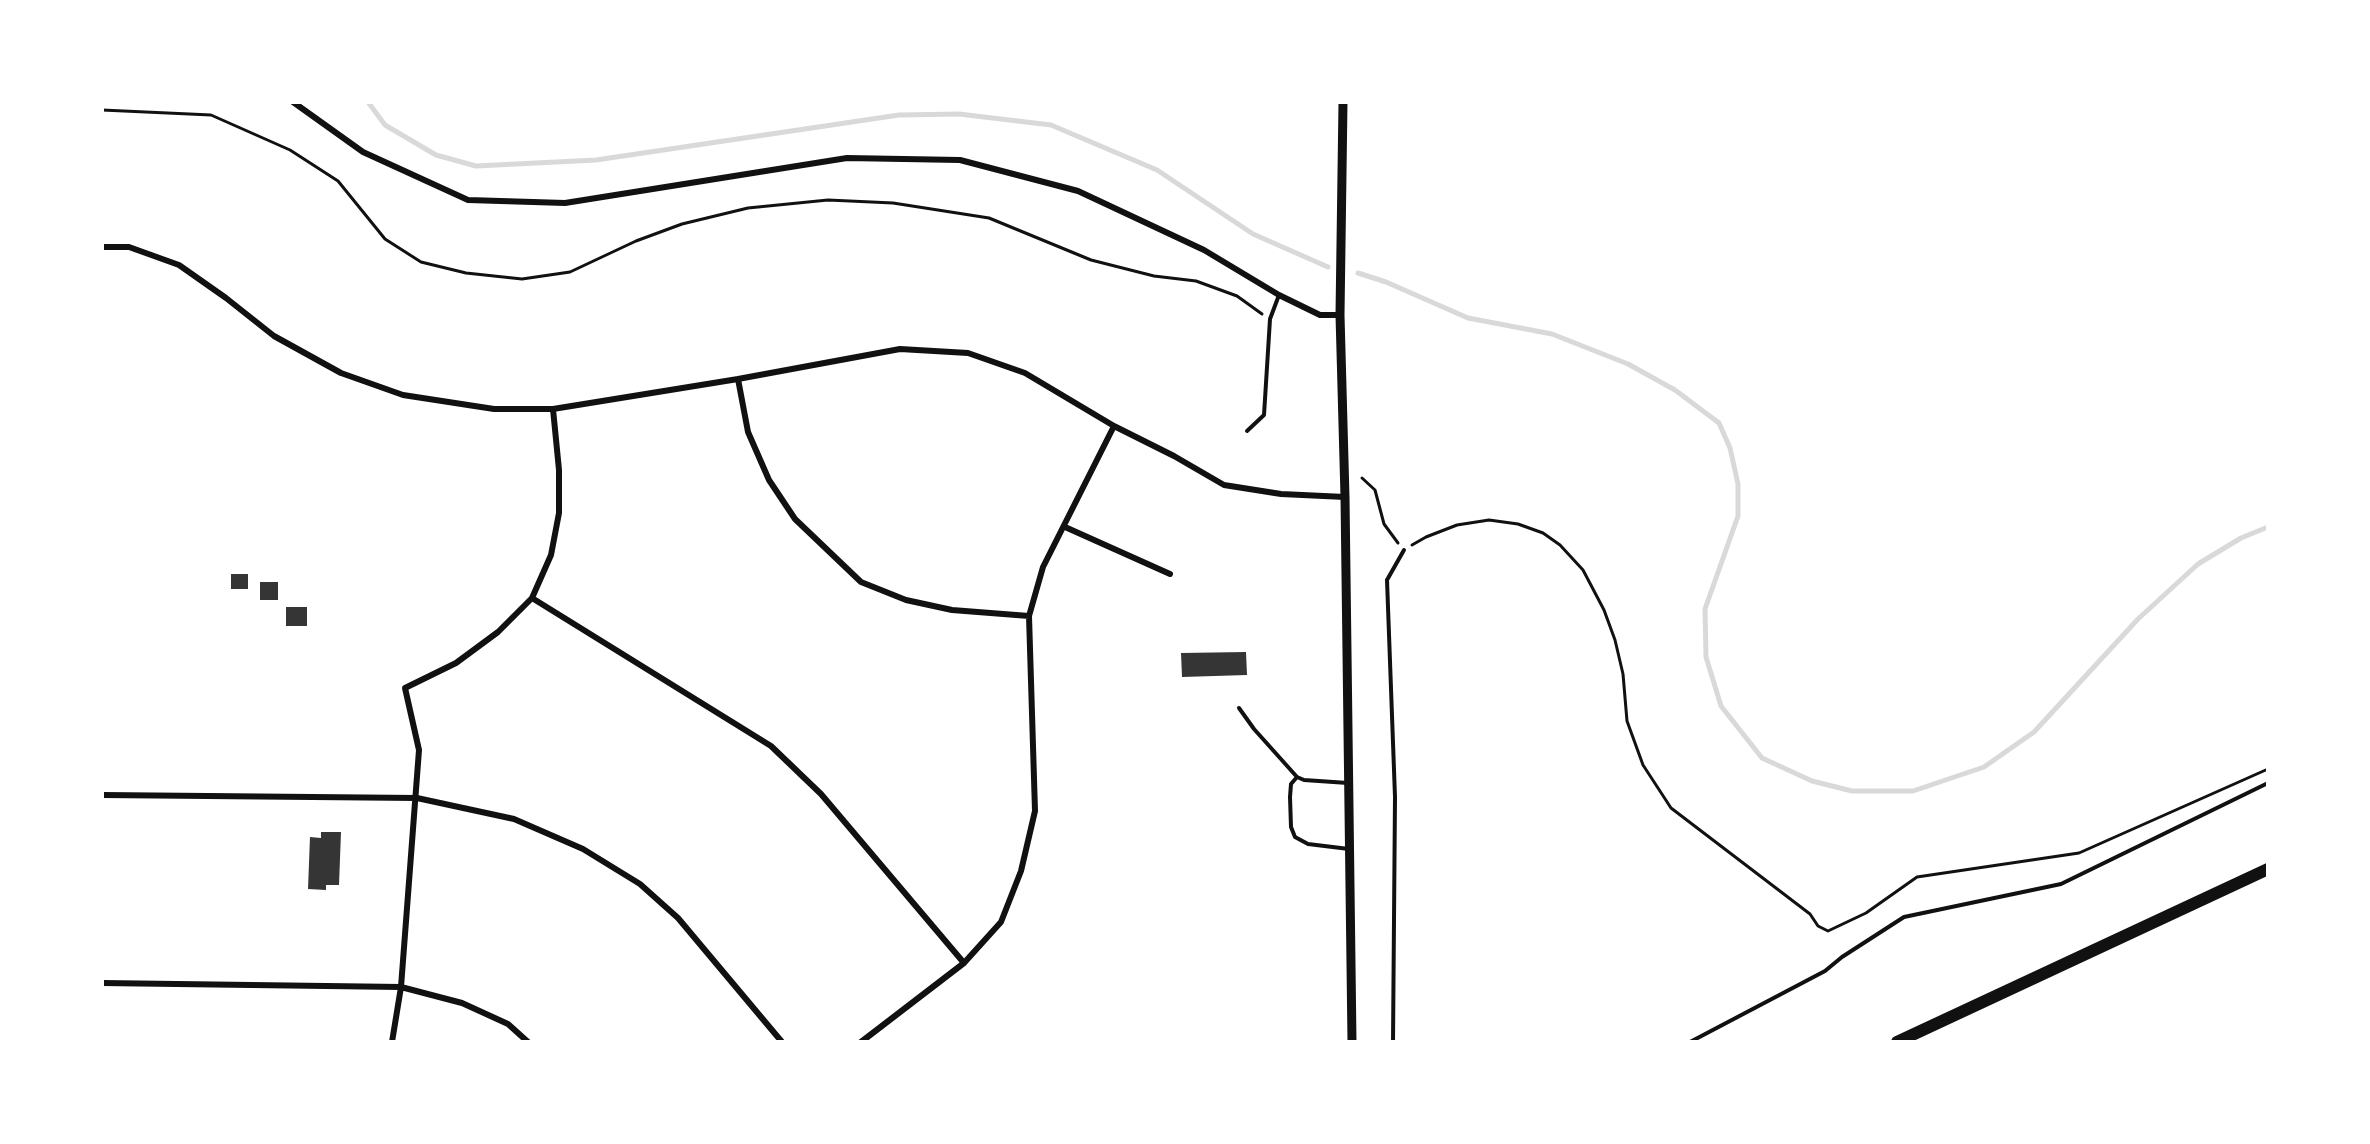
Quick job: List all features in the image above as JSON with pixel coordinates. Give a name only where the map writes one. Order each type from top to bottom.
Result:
[{"type":"highway","points":[[1897,1042],[2268,869]]},
{"type":"street","points":[[293,102],[363,152],[468,200],[565,203],[847,158],[960,160],[1078,191],[1204,250],[1279,295],[1320,315],[1340,315]]},
{"type":"street","points":[[1343,102],[1340,315],[1345,497],[1352,1042]]},
{"type":"street","points":[[102,247],[129,247],[179,265],[274,336],[341,373],[403,395],[494,410],[552,410],[900,349],[968,352],[1025,373],[1114,426],[1174,456],[1224,485],[1281,495],[1345,497]]},
{"type":"street","points":[[738,379],[748,432],[769,480],[795,519],[861,582],[906,600],[952,610],[1029,616]]},
{"type":"street","points":[[392,1042],[401,987],[419,750],[405,688],[456,663],[498,632],[532,598],[551,555],[559,513],[559,470],[552,410]]},
{"type":"street","points":[[861,1042],[964,963],[1001,922],[1021,871],[1035,811],[1029,616],[1043,567],[1114,426]]},
{"type":"street","points":[[1065,527],[1170,574]]},
{"type":"street","points":[[532,598],[771,746],[821,794],[964,963]]},
{"type":"street","points":[[102,795],[417,798],[514,819],[583,849],[640,884],[678,918],[782,1042]]},
{"type":"street","points":[[102,983],[401,987],[462,1003],[508,1023],[528,1042]]},
{"type":"lane","points":[[1247,431],[1264,415],[1270,320],[1279,295]]},
{"type":"lane","points":[[1393,1042],[1395,797],[1387,580],[1404,550]]},
{"type":"lane","points":[[1239,708],[1254,729],[1297,777],[1304,780],[1349,783]]},
{"type":"lane","points":[[1297,777],[1291,784],[1290,798],[1290,827],[1295,837],[1308,844],[1350,849]]},
{"type":"lane","points":[[1690,1042],[1825,971],[1842,957],[1904,917],[2061,884],[2268,783]]},
{"type":"path","points":[[102,110],[211,115],[290,150],[338,181],[385,239],[421,262],[466,273],[522,279],[570,272],[636,241],[682,224],[748,208],[828,200],[893,203],[989,218],[1090,260],[1154,276],[1196,280],[1237,296],[1270,320]]},
{"type":"path","points":[[1362,478],[1375,490],[1384,525],[1404,550],[1426,537],[1457,525],[1489,520],[1518,524],[1543,532],[1560,545],[1583,570],[1604,610],[1615,640],[1623,674],[1627,722],[1642,765],[1671,808],[1810,914],[1818,926],[1828,931],[1866,914],[1917,877],[2079,853],[2268,769]]},
{"type":"building","points":[[231,574],[248,574],[248,589],[231,589]]},
{"type":"building","points":[[260,582],[278,582],[278,600],[260,600]]},
{"type":"building","points":[[286,607],[307,607],[307,626],[286,626]]},
{"type":"building","points":[[1246,652],[1247,675],[1182,677],[1181,653]]},
{"type":"building","points":[[321,832],[341,832],[339,885],[326,885],[326,890],[308,889],[310,837],[321,838]]},
{"type":"waterway","points":[[368,102],[385,125],[436,155],[476,166],[596,160],[899,115],[959,114],[1051,125],[1157,170],[1253,234],[1328,267]]},
{"type":"waterway","points":[[1358,273],[1386,282],[1468,318],[1552,334],[1628,364],[1675,390],[1719,423],[1730,448],[1738,484],[1738,516],[1705,609],[1706,657],[1721,706],[1762,758],[1812,781],[1852,791],[1913,791],[1984,767],[2034,732],[2138,619],[2198,564],[2241,538],[2268,527]]}]
